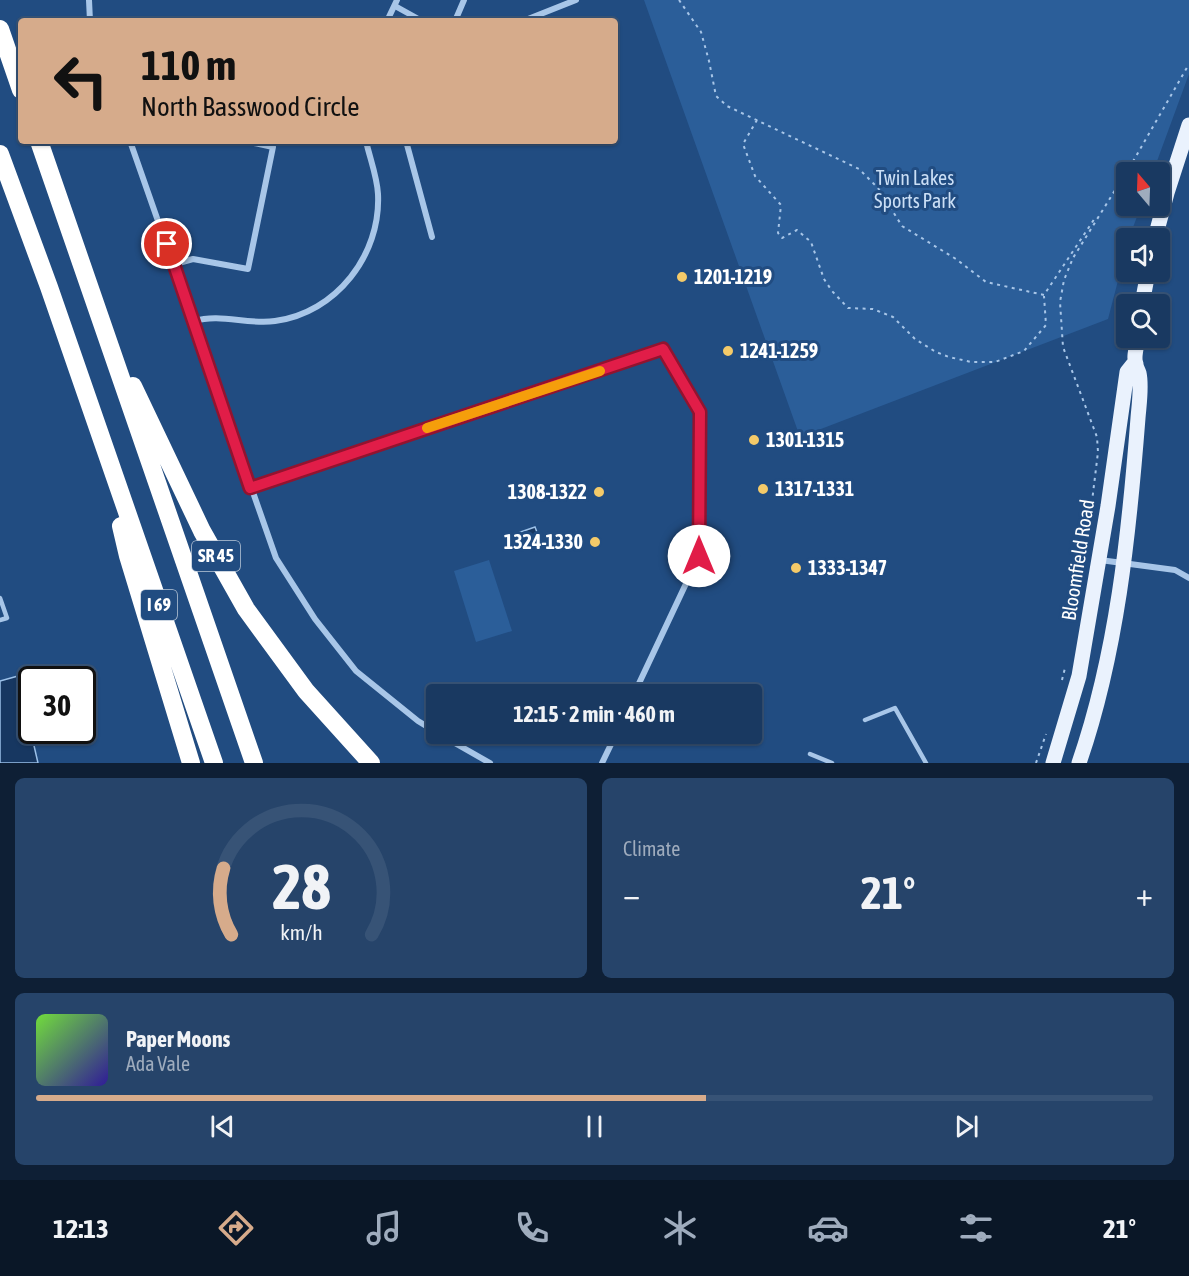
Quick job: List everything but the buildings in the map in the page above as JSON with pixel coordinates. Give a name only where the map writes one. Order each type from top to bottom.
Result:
[{"type":"highway","points":[[0,29],[18,81]]},
{"type":"highway","name":"I 69","points":[[40,144],[254,763]]},
{"type":"highway","name":"I 69","points":[[0,154],[49,287],[214,763]]},
{"type":"highway","name":"SR 45","points":[[102,324],[202,531],[246,609],[306,691],[371,763]]},
{"type":"highway","points":[[105,448],[128,556],[191,763]]},
{"type":"main road","points":[[1158,228],[1189,125]]},
{"type":"main road","name":"Bloomfield Road","points":[[1079,763],[1103,679],[1122,563],[1138,413],[1139,373],[1135,362],[1137,348]]},
{"type":"main road","name":"Bloomfield Road","points":[[1053,763],[1079,676],[1127,372],[1135,362]]},
{"type":"street","points":[[89,0],[90,18]]},
{"type":"street","points":[[456,18],[464,0]]},
{"type":"street","points":[[531,18],[576,0]]},
{"type":"street","points":[[388,18],[396,3],[418,18]]},
{"type":"street","points":[[131,144],[276,558],[315,619],[356,671],[426,726]]},
{"type":"street","points":[[175,264],[193,259],[248,269],[273,147],[259,144]]},
{"type":"street","points":[[194,321],[209,316],[258,322],[289,318],[312,309],[339,291],[350,279],[365,255],[378,216],[376,178],[367,144]]},
{"type":"street","points":[[407,144],[432,237]]},
{"type":"street","points":[[250,488],[663,349],[700,412],[699,556],[639,684]]},
{"type":"street","points":[[1099,560],[1175,570],[1189,578]]},
{"type":"street","points":[[457,744],[490,763]]},
{"type":"street","points":[[602,763],[611,744]]},
{"type":"lane","points":[[0,598],[7,618],[0,620]]},
{"type":"lane","points":[[865,720],[895,708],[926,763]]},
{"type":"lane","points":[[810,754],[832,763]]},
{"type":"path","points":[[679,0],[701,32],[716,96],[727,106],[859,169],[879,188],[902,226],[956,259],[986,282],[1044,295]]},
{"type":"path","points":[[757,120],[743,144],[755,176],[781,205],[778,233],[782,238],[797,230],[811,242],[824,279],[848,308],[873,309],[893,317],[915,339],[949,357],[971,362],[995,363],[1024,351],[1046,325],[1044,295],[1135,158],[1189,64]]},
{"type":"path","points":[[1090,520],[1098,452],[1097,437],[1063,347],[1060,302],[1064,280],[1072,258],[1111,193]]},
{"type":"path","points":[[1060,687],[1065,667]]},
{"type":"path","points":[[1036,763],[1047,729]]},
{"type":"green space","name":"Twin Lakes Sports Park","points":[[644,0],[1189,0],[1189,74],[1157,162],[1116,162],[1116,216],[1137,216],[1133,228],[1116,228],[1118,282],[1108,319],[800,437]]},
{"type":"green space","points":[[489,560],[512,631],[476,642],[454,571]]},
{"type":"shaded area","points":[[535,527],[540,540],[516,548],[512,535]]},
{"type":"shaded area","points":[[18,676],[18,744],[34,744],[38,763],[0,763],[0,681]]},
{"type":"slow traffic","points":[[427,428],[600,371]]},
{"type":"place","name":"1201-1219","points":[[682,277]]},
{"type":"place","name":"1241-1259","points":[[728,351]]},
{"type":"place","name":"1301-1315","points":[[754,440]]},
{"type":"place","name":"1317-1331","points":[[763,489]]},
{"type":"place","name":"1308-1322","points":[[599,492]]},
{"type":"place","name":"1324-1330","points":[[595,542]]},
{"type":"place","name":"1333-1347","points":[[796,568]]},
{"type":"route","points":[[167,244],[250,488],[663,349],[700,412],[699,556]]}]
